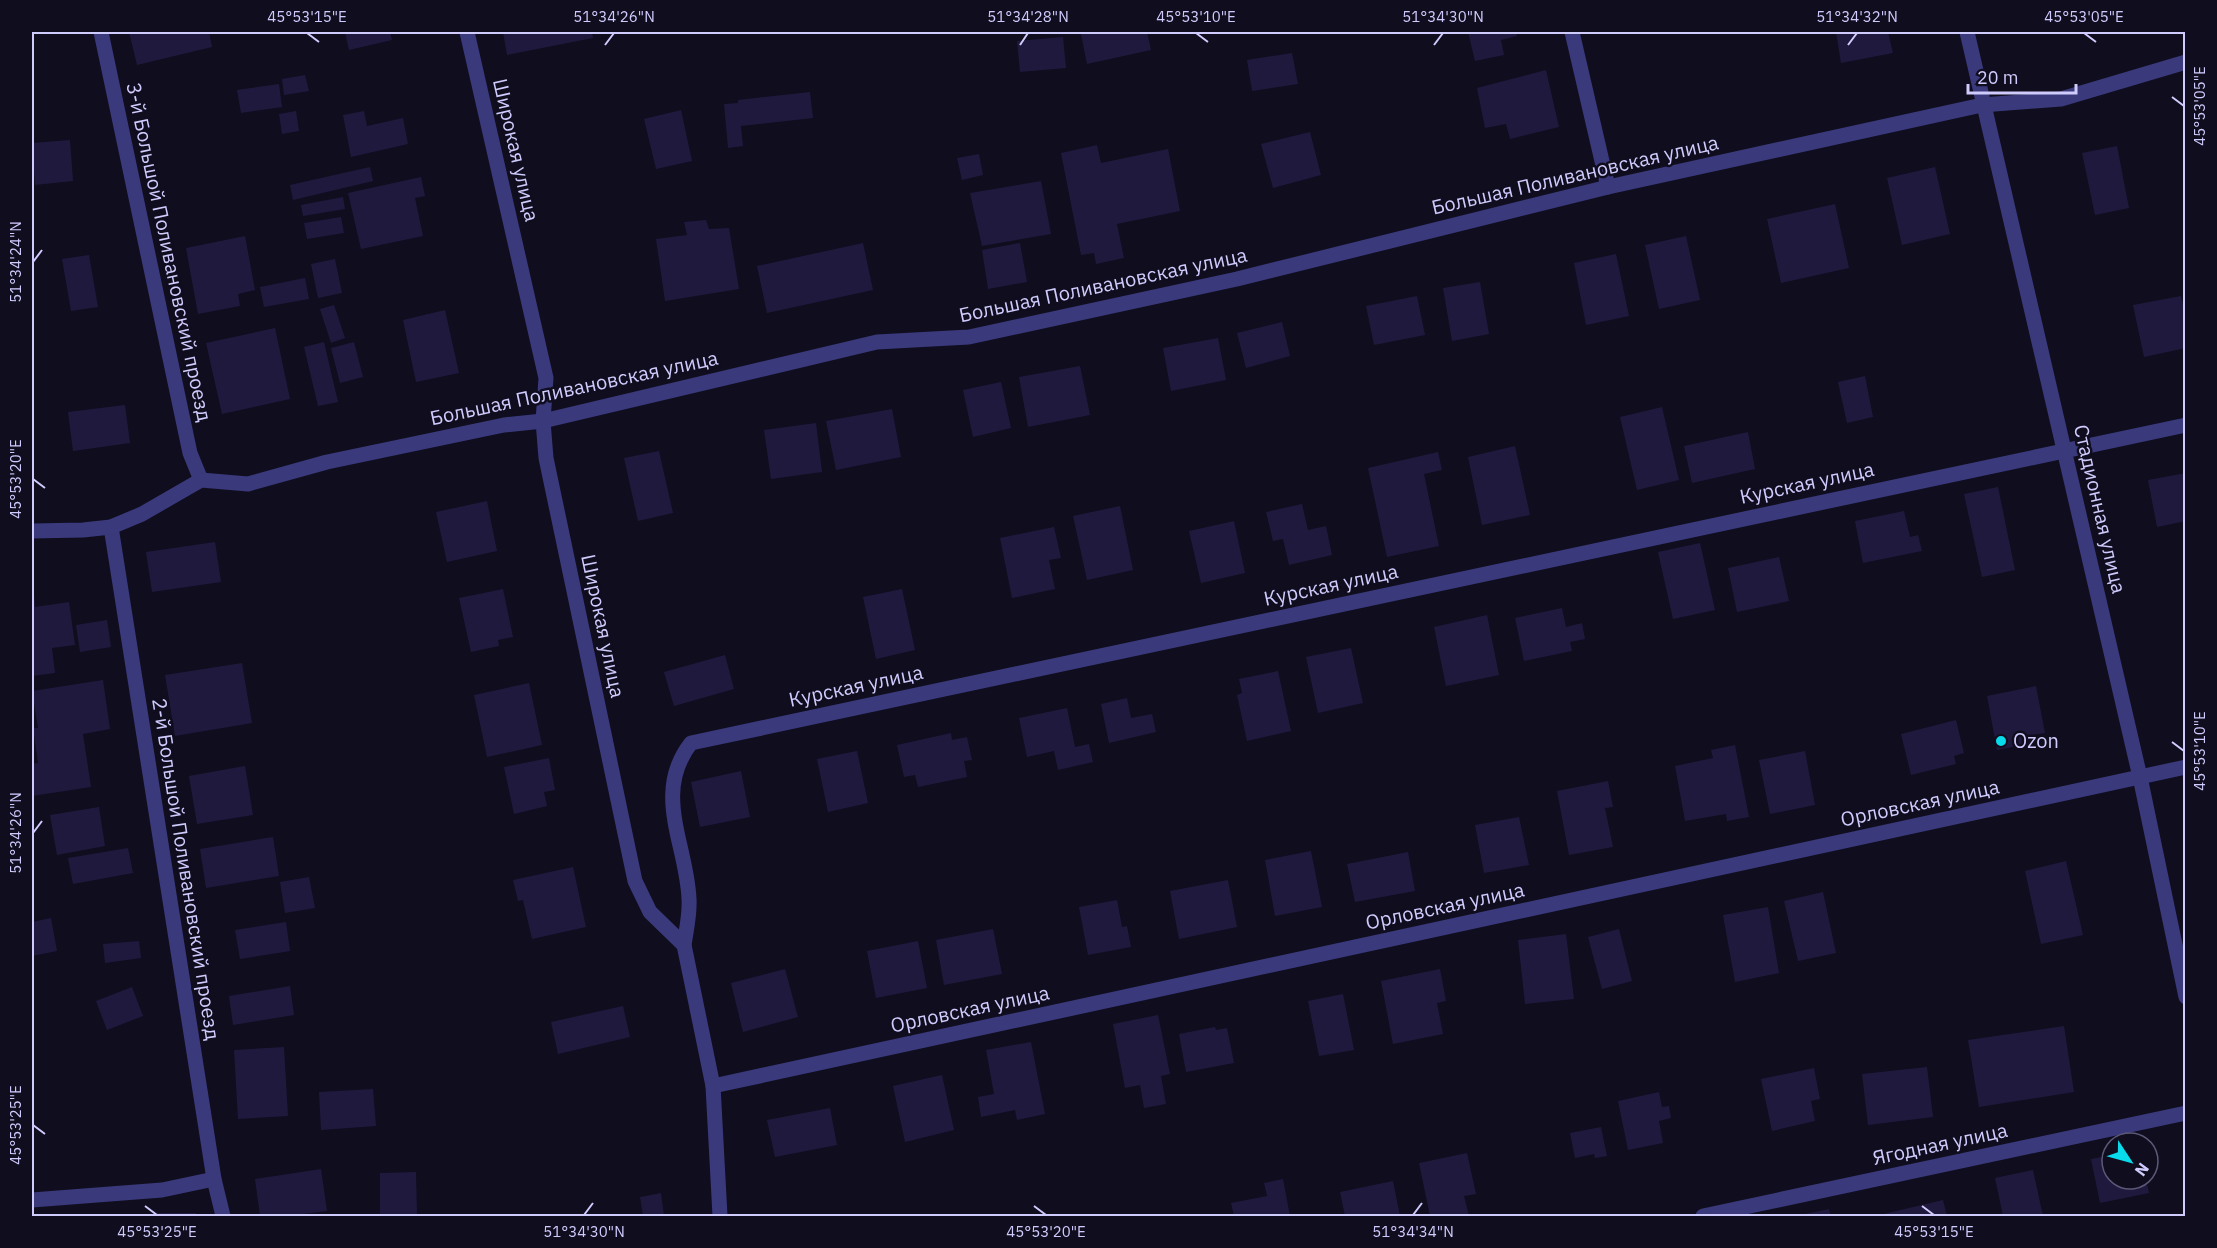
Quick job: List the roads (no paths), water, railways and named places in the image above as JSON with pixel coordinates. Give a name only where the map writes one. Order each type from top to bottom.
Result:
[{"type":"street","name":"3-й Большой Поливановский проезд","points":[[101,32],[190,453],[201,480]]},
{"type":"street","name":"Широкая улица","points":[[467,32],[546,378],[543,421],[546,458],[635,881],[650,912],[684,945]]},
{"type":"street","points":[[1572,32],[1608,187]]},
{"type":"street","name":"Стадионная улица","points":[[1967,32],[1982,105],[2065,449],[2140,777],[2186,997]]},
{"type":"street","name":"Большая Поливановская улица","points":[[201,480],[248,484],[327,462],[504,425],[543,421],[877,342],[969,337],[1237,279],[1608,187],[1982,105],[2061,99],[2186,62]]},
{"type":"street","name":"Курская улица","points":[[684,945],[689,899],[672,800],[674,772],[681,755],[691,743],[2186,424]]},
{"type":"street","points":[[32,531],[111,527],[142,514],[201,480]]},
{"type":"street","name":"2-й Большой Поливановский проезд","points":[[111,527],[214,1179],[223,1216]]},
{"type":"street","name":"Орловская улица","points":[[713,1086],[2186,767]]},
{"type":"street","points":[[684,945],[713,1086],[720,1216]]},
{"type":"street","name":"Ягодная улица","points":[[1703,1216],[2186,1113]]},
{"type":"street","points":[[32,1200],[162,1190],[214,1179]]},
{"type":"place","name":"Ozon","points":[[2001,741]]}]
